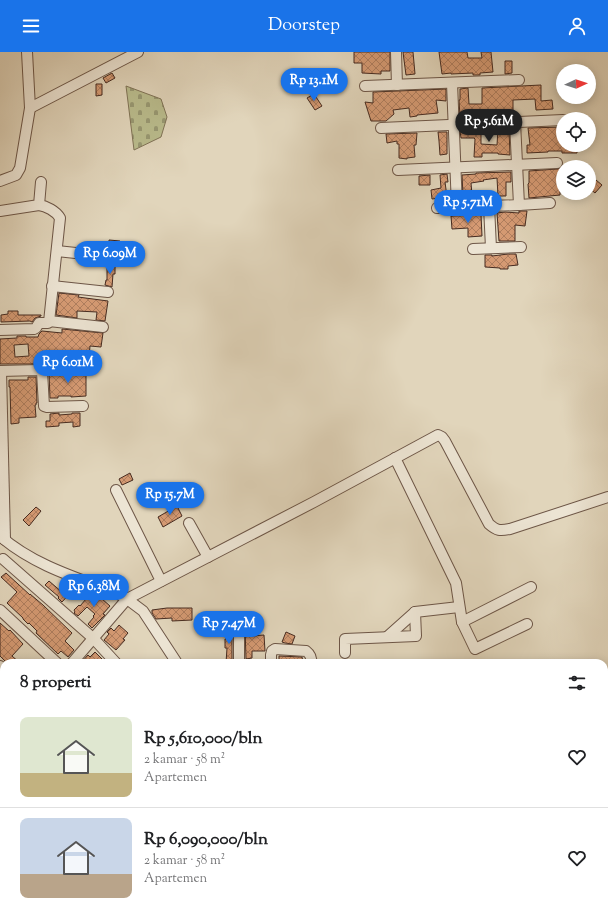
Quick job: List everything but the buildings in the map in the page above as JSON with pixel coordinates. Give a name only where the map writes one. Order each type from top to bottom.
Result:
[{"type":"street","points":[[0,181],[16,175],[20,168],[30,108],[27,52]]},
{"type":"street","points":[[30,108],[138,52]]},
{"type":"street","points":[[396,52],[397,85]]},
{"type":"street","points":[[365,86],[518,80]]},
{"type":"street","points":[[452,83],[458,207]]},
{"type":"street","points":[[380,128],[556,120]]},
{"type":"street","points":[[515,122],[519,204]]},
{"type":"street","points":[[398,170],[556,163]]},
{"type":"street","points":[[39,205],[41,182]]},
{"type":"street","points":[[437,208],[550,203]]},
{"type":"street","points":[[0,211],[39,205],[44,206],[57,214],[60,218],[49,321]]},
{"type":"street","points":[[489,206],[491,248]]},
{"type":"street","points":[[473,248],[521,246]]},
{"type":"street","points":[[57,251],[113,257]]},
{"type":"street","points":[[52,286],[108,292]]},
{"type":"street","points":[[0,330],[35,329],[39,323],[48,323],[49,321],[103,327]]},
{"type":"street","points":[[78,365],[43,367],[40,370],[0,371],[2,538],[14,548],[49,567],[117,593],[127,599],[143,611],[174,659]]},
{"type":"street","points":[[40,370],[42,372],[44,406],[83,406]]},
{"type":"street","points":[[76,659],[127,599],[307,506],[438,435],[442,436],[489,524],[495,530],[510,530],[608,497]]},
{"type":"street","points":[[394,458],[456,583],[462,622],[475,649],[527,624]]},
{"type":"street","points":[[116,490],[161,581]]},
{"type":"street","points":[[189,523],[208,557]]},
{"type":"street","points":[[14,548],[2,561],[94,639],[112,659]]},
{"type":"street","points":[[462,622],[531,587]]},
{"type":"street","points":[[387,637],[414,612],[460,607]]},
{"type":"street","points":[[0,610],[53,659]]},
{"type":"street","points":[[345,653],[345,639],[416,636],[414,612]]},
{"type":"street","points":[[239,634],[239,659]]},
{"type":"street","points":[[271,659],[272,651],[275,649],[306,651],[312,659]]},
{"type":"green space","points":[[126,86],[161,99],[167,117],[161,137],[134,150]]}]
